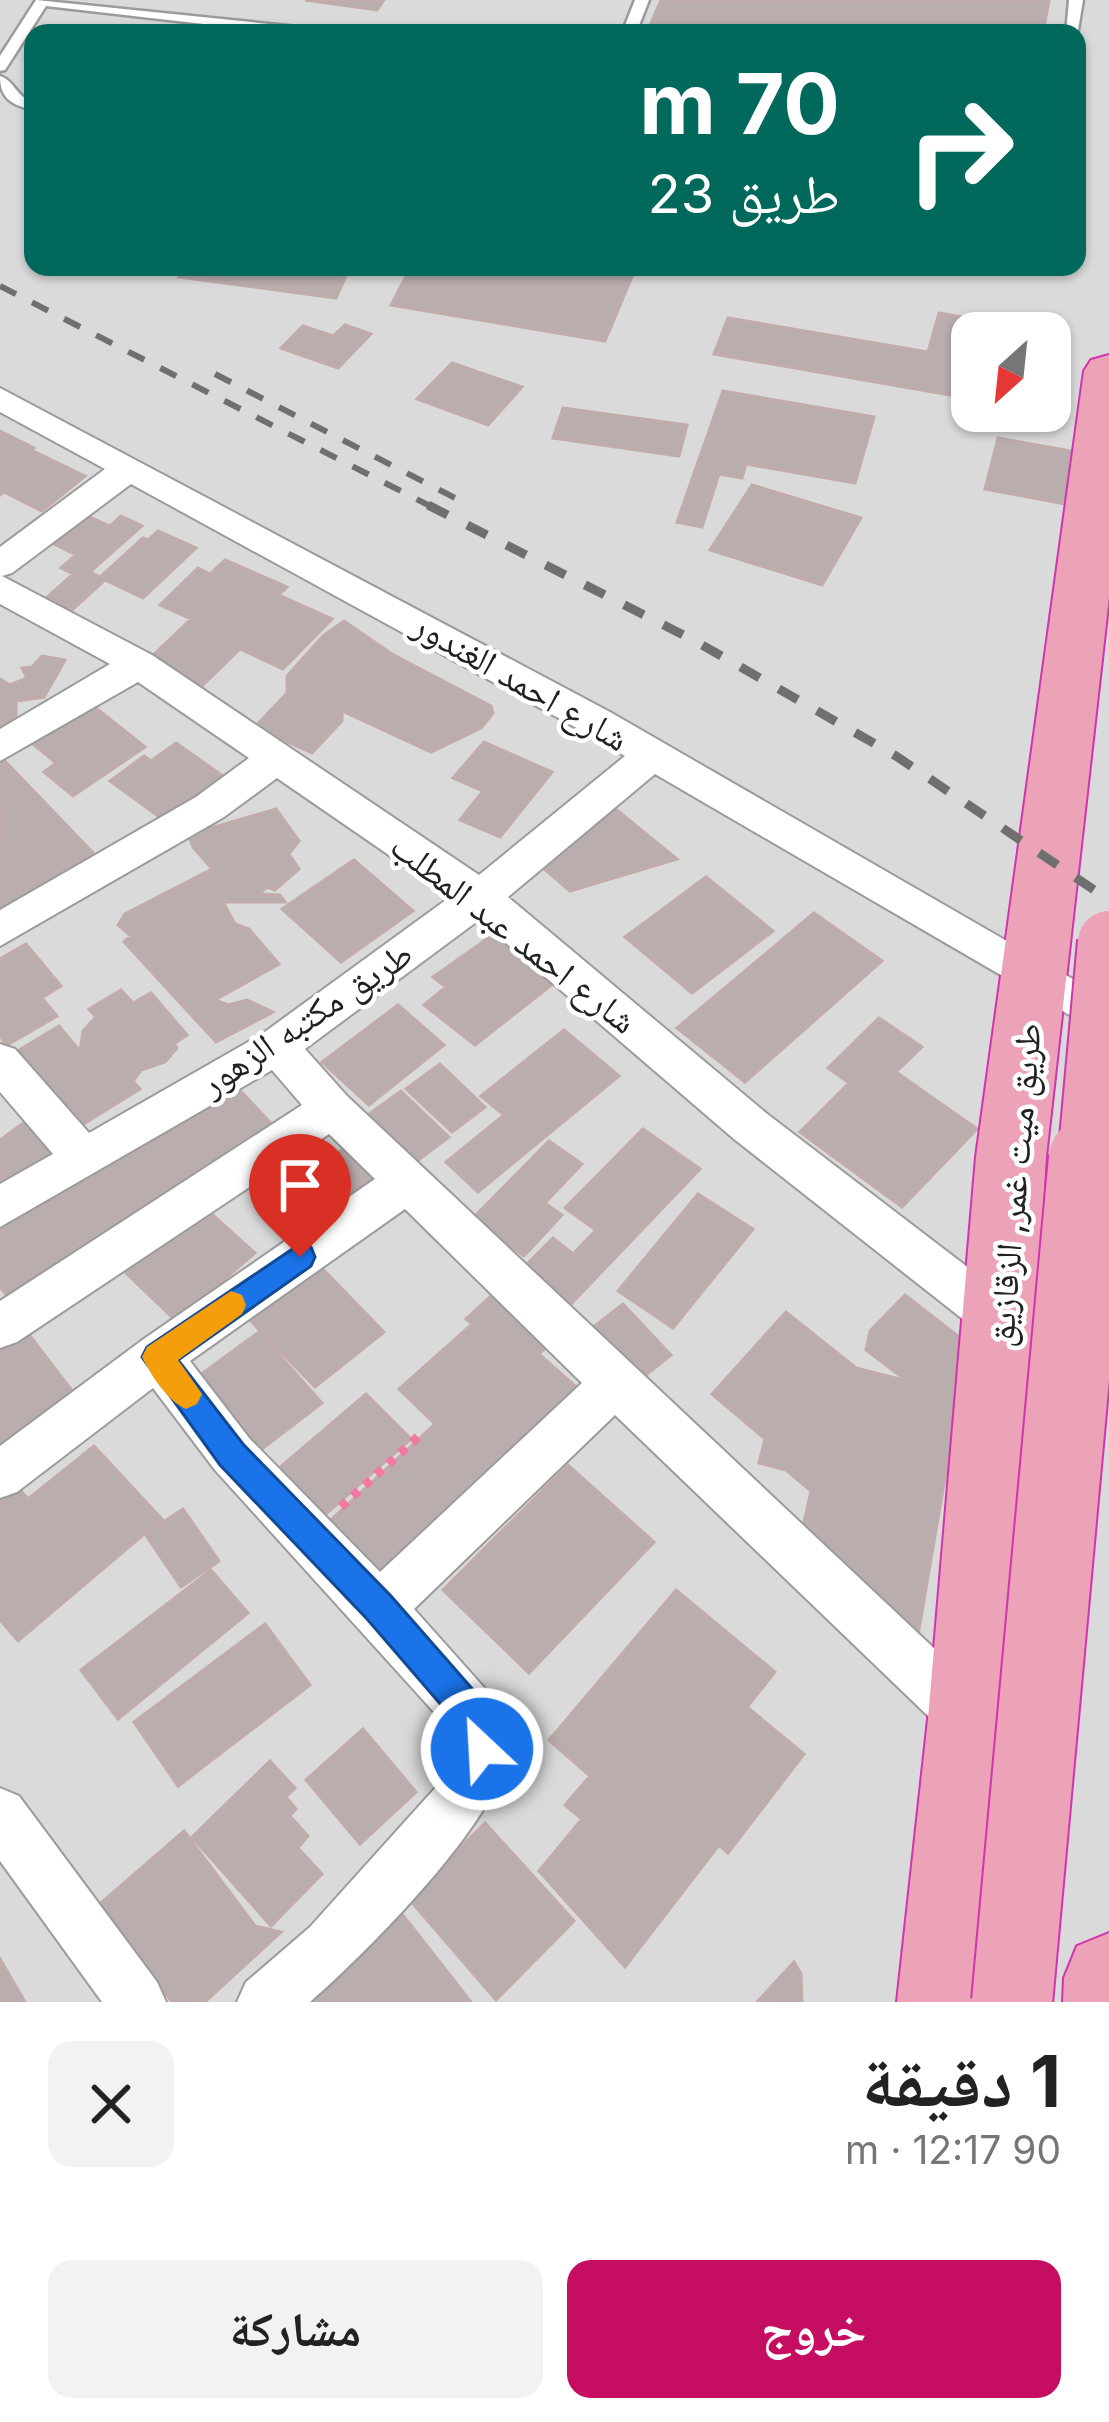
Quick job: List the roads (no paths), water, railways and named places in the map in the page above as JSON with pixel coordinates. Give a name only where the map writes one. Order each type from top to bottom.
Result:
[{"type":"highway","name":"طريق ميت غمر, الزقازيق","points":[[942,2002],[970,1719],[1011,1157],[1109,371]]},
{"type":"highway","name":"طريق ميت غمر, الزقازيق","points":[[1012,2002],[1109,942]]},
{"type":"highway","points":[[1108,2002],[1109,1978]]},
{"type":"street","name":"شارع احمد الغندور","points":[[0,398],[422,624],[1109,1022]]},
{"type":"street","points":[[0,565],[128,469]]},
{"type":"street","name":"شارع احمد عبد المطلب","points":[[0,588],[140,664],[480,897],[749,1126],[1000,1319]]},
{"type":"street","points":[[0,747],[140,664]]},
{"type":"street","name":"طريق مكتبه الزهور","points":[[0,1207],[277,1046],[480,897],[650,756]]},
{"type":"street","points":[[0,930],[210,807],[276,760]]},
{"type":"street","points":[[277,1046],[407,1182],[970,1719]]},
{"type":"street","points":[[0,1062],[83,1157]]},
{"type":"street","points":[[0,1327],[332,1108]]},
{"type":"street","points":[[0,1475],[407,1182]]},
{"type":"street","points":[[158,1357],[232,1454],[379,1608],[477,1720],[482,1749],[467,1793],[330,1947],[266,2002]]},
{"type":"street","points":[[379,1608],[615,1383]]},
{"type":"street","points":[[0,1815],[137,2002]]},
{"type":"lane","points":[[42,1],[240,24]]},
{"type":"lane","points":[[0,67],[24,29]]},
{"type":"lane","points":[[0,80],[16,101],[24,103]]},
{"type":"railway","points":[[0,286],[434,508]]},
{"type":"railway","points":[[215,374],[455,498]]},
{"type":"railway","points":[[428,505],[697,642],[896,756],[1109,900]]}]
